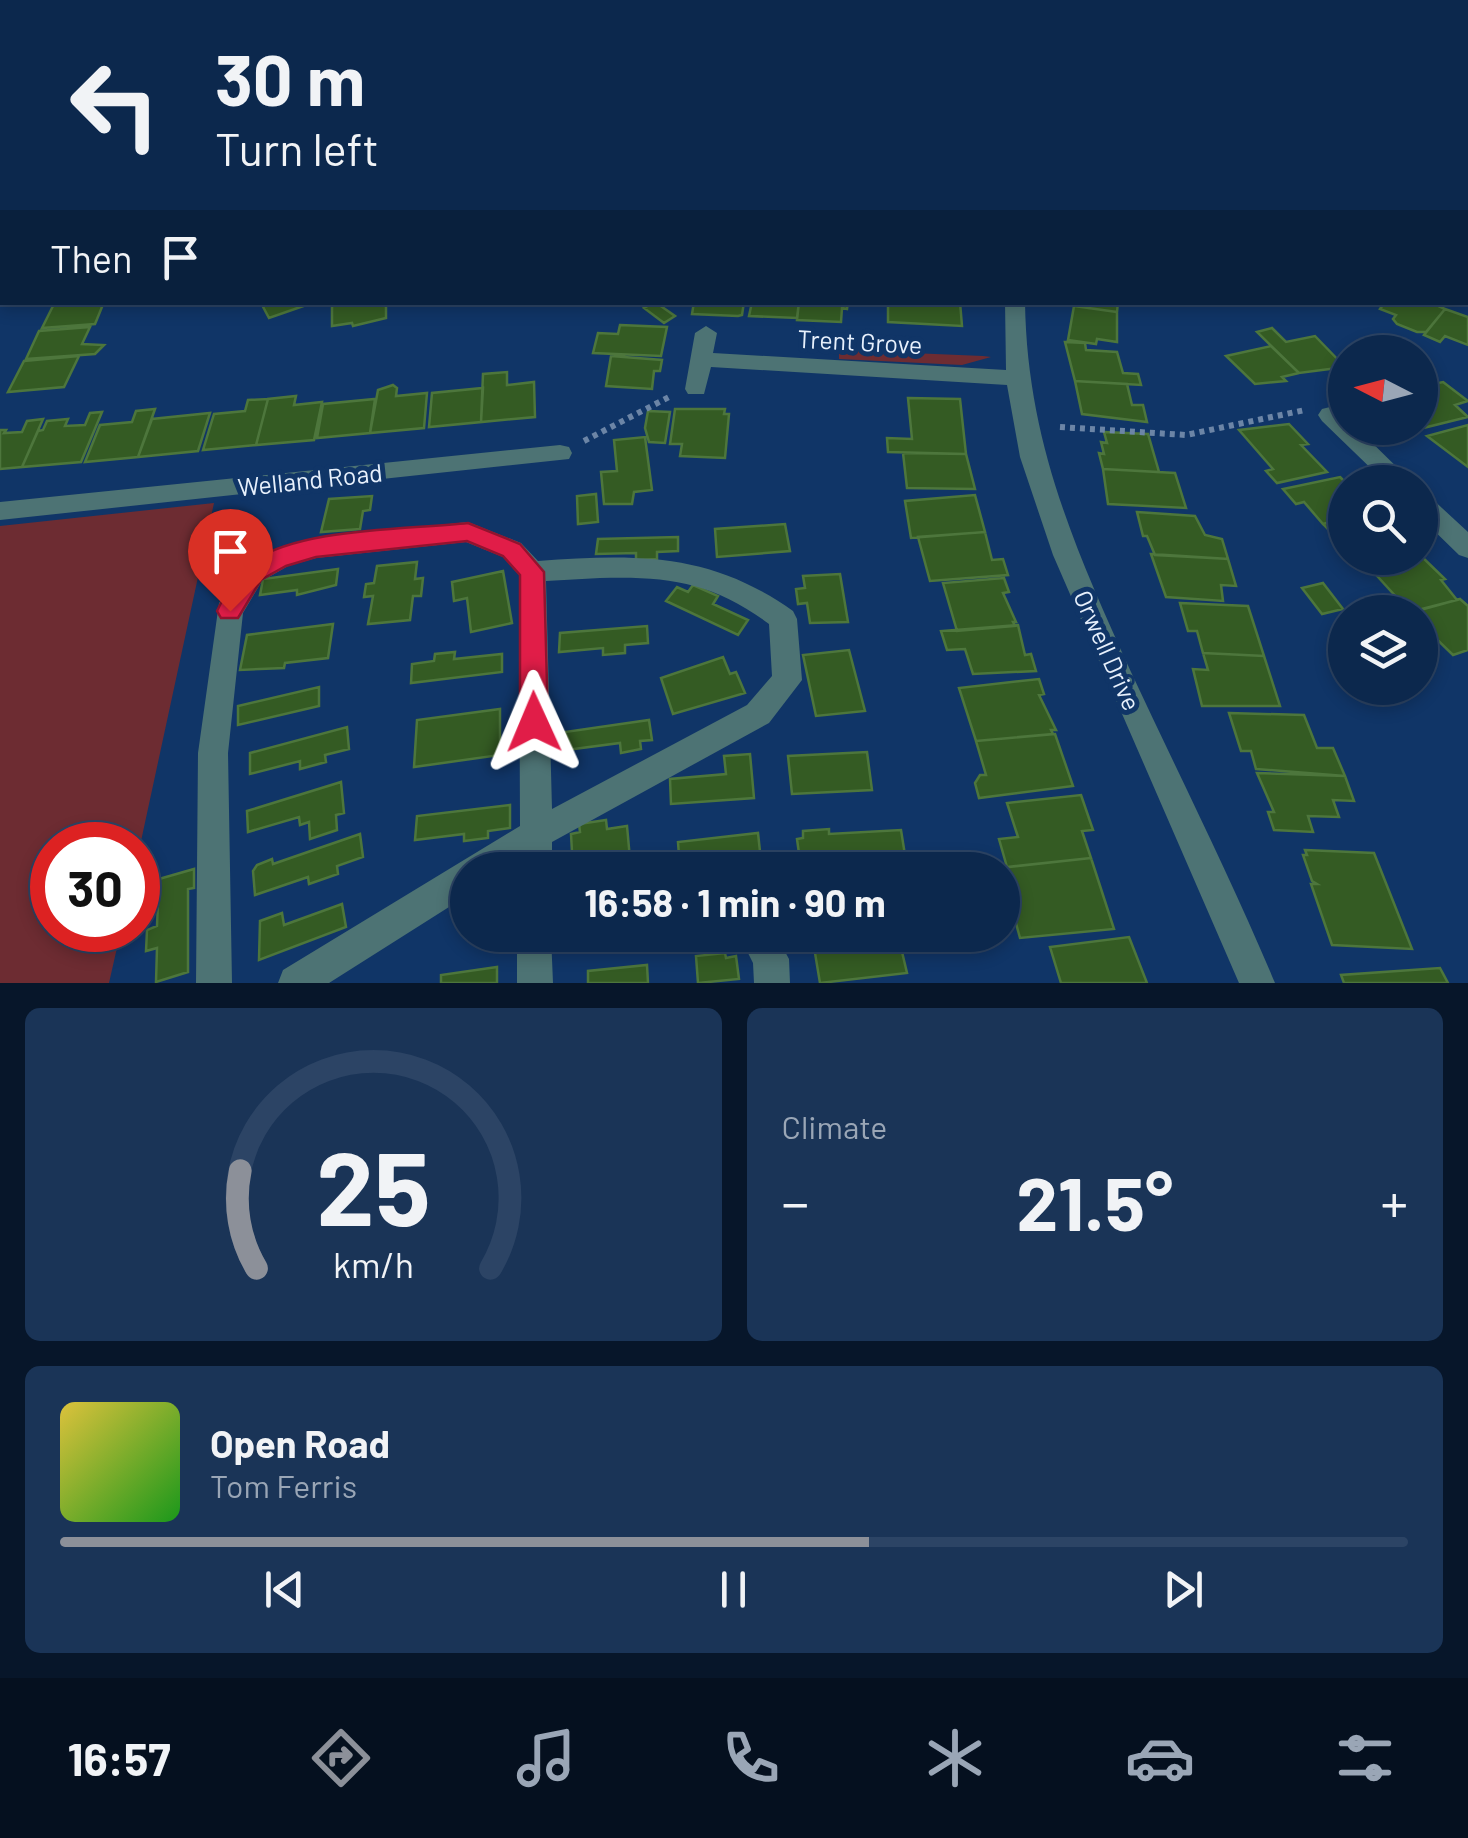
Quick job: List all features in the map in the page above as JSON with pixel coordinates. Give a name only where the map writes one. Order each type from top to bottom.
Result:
[{"type":"street","name":"Orwell Drive","points":[[1015,305],[1014,378],[1042,494],[1256,983]]},
{"type":"street","points":[[696,389],[706,333]]},
{"type":"street","name":"Trent Grove","points":[[702,359],[1014,378]]},
{"type":"street","points":[[1362,445],[1382,465]]},
{"type":"street","name":"Welland Road","points":[[0,511],[560,453]]},
{"type":"street","points":[[1438,519],[1468,548]]},
{"type":"street","points":[[214,983],[212,753],[230,611],[252,574],[278,559],[316,548],[468,532],[512,550],[532,572],[536,852]]},
{"type":"street","points":[[507,852],[758,714],[787,680],[783,619],[755,595],[706,574],[630,565],[532,572]]},
{"type":"street","points":[[296,983],[450,887]]},
{"type":"street","points":[[534,952],[534,983]]},
{"type":"street","points":[[767,952],[771,959],[772,983]]},
{"type":"path","points":[[560,453],[674,395],[696,389]]},
{"type":"path","points":[[1024,425],[1186,434],[1306,410],[1328,414]]},
{"type":"shaded area","points":[[839,350],[991,357],[962,365],[839,359]]},
{"type":"shaded area","points":[[214,503],[145,822],[30,822],[30,952],[116,952],[109,983],[0,983],[0,526]]},
{"type":"building","points":[[54,305],[103,305],[95,324],[42,328]]},
{"type":"building","points":[[262,305],[306,305],[269,318]]},
{"type":"building","points":[[332,305],[386,305],[386,318],[353,326],[332,326]]},
{"type":"building","points":[[659,305],[675,316],[664,323],[644,308]]},
{"type":"building","points":[[694,305],[744,305],[742,315],[738,316],[692,314]]},
{"type":"building","points":[[751,305],[799,305],[797,318],[749,316]]},
{"type":"building","points":[[799,305],[848,305],[847,309],[842,308],[841,322],[797,320]]},
{"type":"building","points":[[888,305],[960,305],[962,326],[888,322]]},
{"type":"building","points":[[1074,305],[1118,305],[1117,312]]},
{"type":"building","points":[[1383,305],[1436,305],[1445,309],[1426,332],[1417,332],[1397,324],[1393,319],[1396,315],[1380,309]]},
{"type":"building","points":[[1074,306],[1117,312],[1117,342],[1068,340]]},
{"type":"building","points":[[1445,309],[1468,317],[1468,345],[1445,336],[1440,342],[1438,335],[1424,335]]},
{"type":"building","points":[[620,325],[667,327],[661,356],[593,353],[598,333],[618,334]]},
{"type":"building","points":[[90,327],[82,344],[104,345],[95,354],[26,359],[39,331]]},
{"type":"building","points":[[1272,328],[1286,342],[1315,336],[1328,349],[1328,369],[1299,373],[1257,332]]},
{"type":"building","points":[[1065,342],[1085,343],[1086,350],[1117,352],[1123,373],[1138,374],[1141,385],[1075,381]]},
{"type":"building","points":[[1271,346],[1299,373],[1282,377],[1286,381],[1255,384],[1226,356]]},
{"type":"building","points":[[79,356],[64,387],[8,392],[24,361]]},
{"type":"building","points":[[611,356],[662,360],[660,371],[654,371],[652,389],[606,386]]},
{"type":"building","points":[[507,372],[507,385],[534,382],[535,417],[481,422],[483,374]]},
{"type":"building","points":[[1075,381],[1127,384],[1132,405],[1143,405],[1147,422],[1082,414]]},
{"type":"building","points":[[1443,382],[1468,401],[1455,405],[1468,417],[1438,424],[1438,383]]},
{"type":"building","points":[[393,385],[397,388],[396,396],[427,393],[424,428],[370,433],[378,390]]},
{"type":"building","points":[[483,388],[481,422],[429,427],[432,393]]},
{"type":"building","points":[[296,396],[294,405],[322,402],[314,440],[256,445],[268,399]]},
{"type":"building","points":[[908,398],[960,399],[966,454],[888,452],[887,438],[912,439]]},
{"type":"building","points":[[268,399],[256,445],[203,450],[214,414],[245,411],[248,400]]},
{"type":"building","points":[[375,399],[370,433],[317,438],[323,404]]},
{"type":"building","points":[[155,409],[138,457],[85,462],[100,425],[132,422],[136,411]]},
{"type":"building","points":[[675,409],[725,409],[724,414],[729,414],[725,458],[680,456],[682,444],[670,444]]},
{"type":"building","points":[[648,411],[670,412],[665,443],[649,442],[645,428]]},
{"type":"building","points":[[102,412],[81,462],[22,467],[38,431],[43,430],[47,421],[68,419],[65,426],[85,425],[90,413]]},
{"type":"building","points":[[210,413],[198,451],[138,457],[152,419]]},
{"type":"building","points":[[43,419],[22,467],[0,469],[0,430],[22,432],[27,421]]},
{"type":"building","points":[[1289,424],[1308,444],[1301,445],[1327,472],[1277,483],[1266,471],[1273,469],[1239,430]]},
{"type":"building","points":[[1468,425],[1468,467],[1438,444],[1438,433]]},
{"type":"building","points":[[1104,432],[1148,434],[1159,472],[1103,469],[1099,453],[1104,454],[1101,442],[1107,443]]},
{"type":"building","points":[[645,437],[652,490],[634,492],[632,504],[604,504],[601,472],[617,471],[614,440]]},
{"type":"building","points":[[903,453],[966,454],[975,489],[907,488]]},
{"type":"building","points":[[1103,469],[1175,473],[1186,508],[1108,504]]},
{"type":"building","points":[[1328,480],[1328,523],[1323,524],[1304,502],[1296,504],[1283,489]]},
{"type":"building","points":[[596,494],[598,522],[578,524],[577,496]]},
{"type":"building","points":[[975,495],[985,532],[911,538],[905,501]]},
{"type":"building","points":[[372,496],[370,510],[363,511],[360,529],[321,532],[329,499]]},
{"type":"building","points":[[1137,512],[1195,516],[1205,535],[1222,539],[1228,559],[1155,555],[1147,536],[1143,536]]},
{"type":"building","points":[[785,524],[790,551],[717,557],[715,529]]},
{"type":"building","points":[[985,532],[992,560],[1003,559],[1008,575],[930,581],[918,537]]},
{"type":"building","points":[[678,537],[678,551],[657,552],[657,559],[636,560],[636,553],[596,554],[598,539]]},
{"type":"building","points":[[1151,554],[1228,559],[1236,586],[1221,585],[1223,601],[1166,597]]},
{"type":"building","points":[[417,562],[415,579],[423,578],[421,596],[413,596],[410,620],[368,624],[373,596],[364,597],[366,584],[374,583],[377,566]]},
{"type":"building","points":[[338,569],[336,585],[297,595],[297,590],[260,595],[263,579]]},
{"type":"building","points":[[503,571],[512,623],[471,632],[467,598],[454,601],[452,582]]},
{"type":"building","points":[[1438,572],[1457,600],[1438,605],[1438,595],[1395,595],[1376,575]]},
{"type":"building","points":[[840,574],[848,622],[810,623],[807,603],[798,604],[796,589],[805,588],[803,576]]},
{"type":"building","points":[[1004,578],[1009,592],[1003,593],[1015,626],[957,631],[943,583]]},
{"type":"building","points":[[1323,583],[1332,595],[1328,595],[1328,613],[1322,614],[1302,588]]},
{"type":"building","points":[[693,585],[718,596],[713,604],[748,620],[738,635],[666,601],[677,587],[688,592]]},
{"type":"building","points":[[1460,599],[1468,606],[1468,650],[1453,655],[1438,640],[1438,605]]},
{"type":"building","points":[[1180,603],[1248,606],[1264,656],[1203,653],[1197,631],[1188,631]]},
{"type":"building","points":[[333,624],[328,658],[285,663],[284,668],[240,670],[247,635]]},
{"type":"building","points":[[1018,625],[1025,655],[1031,654],[1036,671],[973,674],[965,649],[947,650],[941,631]]},
{"type":"building","points":[[647,626],[648,643],[625,645],[625,653],[603,655],[603,648],[559,652],[560,633]]},
{"type":"building","points":[[849,650],[865,711],[816,716],[803,655]]},
{"type":"building","points":[[455,652],[454,659],[502,654],[502,672],[411,683],[412,664],[434,661],[435,654]]},
{"type":"building","points":[[1203,653],[1264,656],[1280,706],[1202,706],[1193,669],[1208,670]]},
{"type":"building","points":[[723,657],[730,674],[736,672],[745,693],[673,714],[661,678]]},
{"type":"building","points":[[1039,679],[1044,694],[1039,695],[1056,730],[1051,730],[1053,734],[976,741],[959,688]]},
{"type":"building","points":[[319,687],[319,706],[238,725],[238,706]]},
{"type":"building","points":[[500,709],[500,755],[414,767],[417,720]]},
{"type":"building","points":[[1229,713],[1304,715],[1317,748],[1333,748],[1345,776],[1256,769],[1251,751],[1241,751]]},
{"type":"building","points":[[649,720],[652,740],[640,741],[641,749],[621,753],[620,743],[566,750],[565,732]]},
{"type":"building","points":[[347,727],[349,749],[325,755],[326,762],[300,769],[300,761],[250,774],[250,753]]},
{"type":"building","points":[[1055,734],[1073,786],[979,798],[975,783],[980,775],[986,775],[976,741]]},
{"type":"building","points":[[867,752],[872,790],[792,794],[788,756]]},
{"type":"building","points":[[750,754],[754,798],[671,804],[670,779],[726,774],[724,756]]},
{"type":"building","points":[[1257,773],[1345,776],[1354,801],[1333,800],[1339,817],[1308,816],[1313,832],[1274,830],[1268,812],[1274,812]]},
{"type":"building","points":[[341,782],[344,813],[336,815],[337,830],[310,839],[309,822],[300,825],[299,817],[248,832],[247,811]]},
{"type":"building","points":[[1081,795],[1093,830],[1082,831],[1091,858],[1020,866],[1020,852],[1003,852],[999,839],[1018,837],[1007,803]]},
{"type":"building","points":[[510,805],[510,828],[488,831],[488,838],[464,841],[464,834],[415,840],[417,816]]},
{"type":"building","points":[[606,820],[607,829],[627,826],[629,852],[572,852],[571,834],[580,832],[579,824]]},
{"type":"building","points":[[829,829],[829,834],[901,830],[905,852],[799,852],[797,839],[803,838],[803,831]]},
{"type":"building","points":[[758,833],[760,852],[679,852],[678,842]]},
{"type":"building","points":[[360,834],[363,857],[337,866],[338,874],[309,884],[308,877],[255,895],[253,871],[257,865],[272,859],[273,864]]},
{"type":"building","points":[[1305,850],[1374,853],[1412,949],[1332,945],[1311,884],[1317,884],[1312,881],[1303,855],[1307,855]]},
{"type":"building","points":[[1091,858],[1114,929],[1020,938],[1020,866]]},
{"type":"building","points":[[194,869],[194,888],[188,889],[188,972],[156,982],[157,952],[160,952],[160,879]]},
{"type":"building","points":[[342,904],[346,927],[259,960],[260,921],[282,913],[284,925]]},
{"type":"building","points":[[1129,937],[1147,983],[1061,983],[1050,947]]},
{"type":"building","points":[[815,952],[902,952],[907,973],[820,983]]},
{"type":"building","points":[[725,953],[726,958],[736,956],[739,979],[698,983],[696,956]]},
{"type":"building","points":[[647,965],[648,983],[588,983],[588,971]]},
{"type":"building","points":[[497,967],[497,983],[441,983],[441,975]]},
{"type":"building","points":[[1440,968],[1448,983],[1344,983],[1341,975]]},
{"type":"route","points":[[230,611],[252,574],[278,559],[316,548],[468,532],[512,550],[532,572],[534,722]]}]
